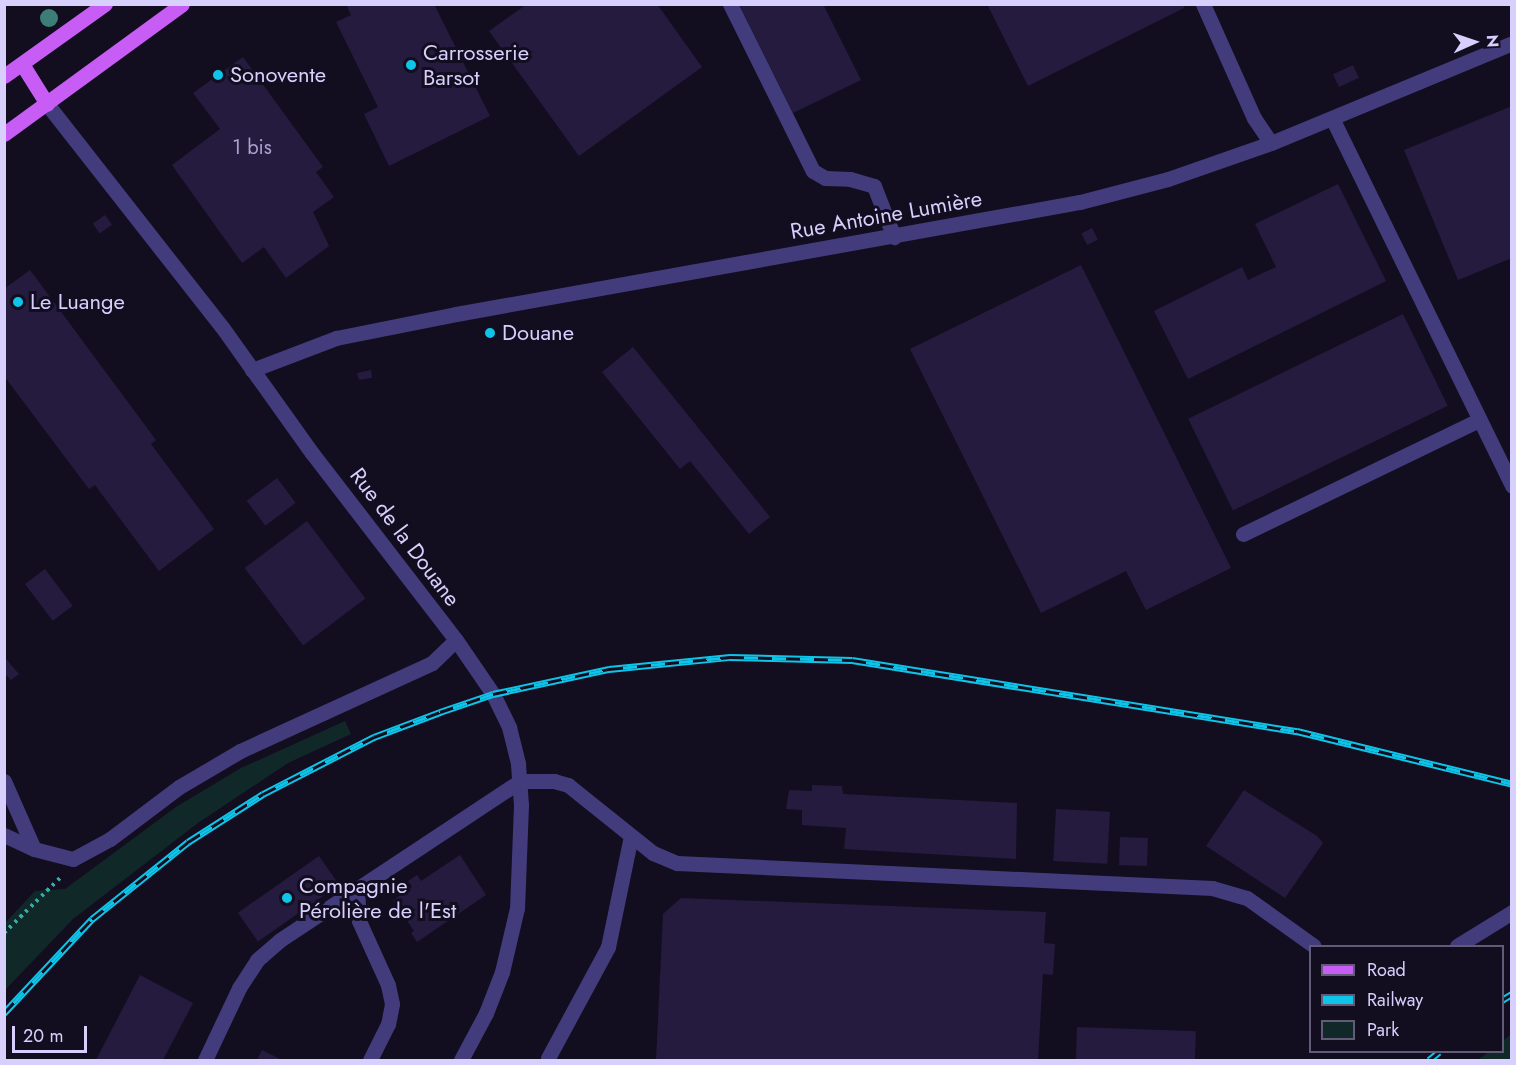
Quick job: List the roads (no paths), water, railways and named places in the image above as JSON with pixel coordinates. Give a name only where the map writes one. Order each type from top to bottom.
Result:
[{"type":"main road","points":[[4,76],[105,4]]},
{"type":"main road","points":[[4,134],[182,4]]},
{"type":"main road","points":[[22,64],[47,104]]},
{"type":"street","points":[[730,4],[813,171],[825,178],[850,178],[874,186],[894,237]]},
{"type":"street","points":[[1203,4],[1254,118],[1272,143]]},
{"type":"street","name":"Rue Antoine Lumière","points":[[252,370],[347,336],[1080,202],[1168,179],[1272,143],[1512,43]]},
{"type":"street","name":"Rue de la Douane","points":[[47,104],[456,640],[482,677],[506,720],[520,781],[520,872],[511,939],[486,1013],[461,1060]]},
{"type":"street","points":[[1332,118],[1512,486]]},
{"type":"street","points":[[1243,534],[1479,420]]},
{"type":"street","points":[[4,835],[34,849],[73,859],[110,839],[179,787],[240,751],[432,663],[456,640]]},
{"type":"street","points":[[4,781],[34,849]]},
{"type":"street","points":[[205,1060],[239,987],[257,960],[280,940],[520,781],[554,781],[568,785],[653,853],[677,863],[1212,888],[1247,898],[1313,945]]},
{"type":"street","points":[[548,1058],[608,947],[631,836]]},
{"type":"street","points":[[357,890],[359,921],[388,985],[392,1004],[388,1024],[370,1060]]},
{"type":"street","points":[[1459,945],[1512,912]]},
{"type":"railway","points":[[4,1013],[92,919],[188,842],[263,794],[374,737],[440,712],[493,694],[609,669],[730,657],[852,660],[1297,731],[1512,784]]},
{"type":"railway","points":[[1504,999],[1512,994]]},
{"type":"railway","points":[[1429,1060],[1438,1053]]},
{"type":"place","name":"Carrosserie Barsot","points":[[411,65]]},
{"type":"place","name":"Sonovente","points":[[218,75]]},
{"type":"place","name":"Le Luange","points":[[18,302]]},
{"type":"place","name":"Douane","points":[[490,333]]},
{"type":"place","name":"Compagnie Pérolière de l'Est","points":[[287,898]]}]
